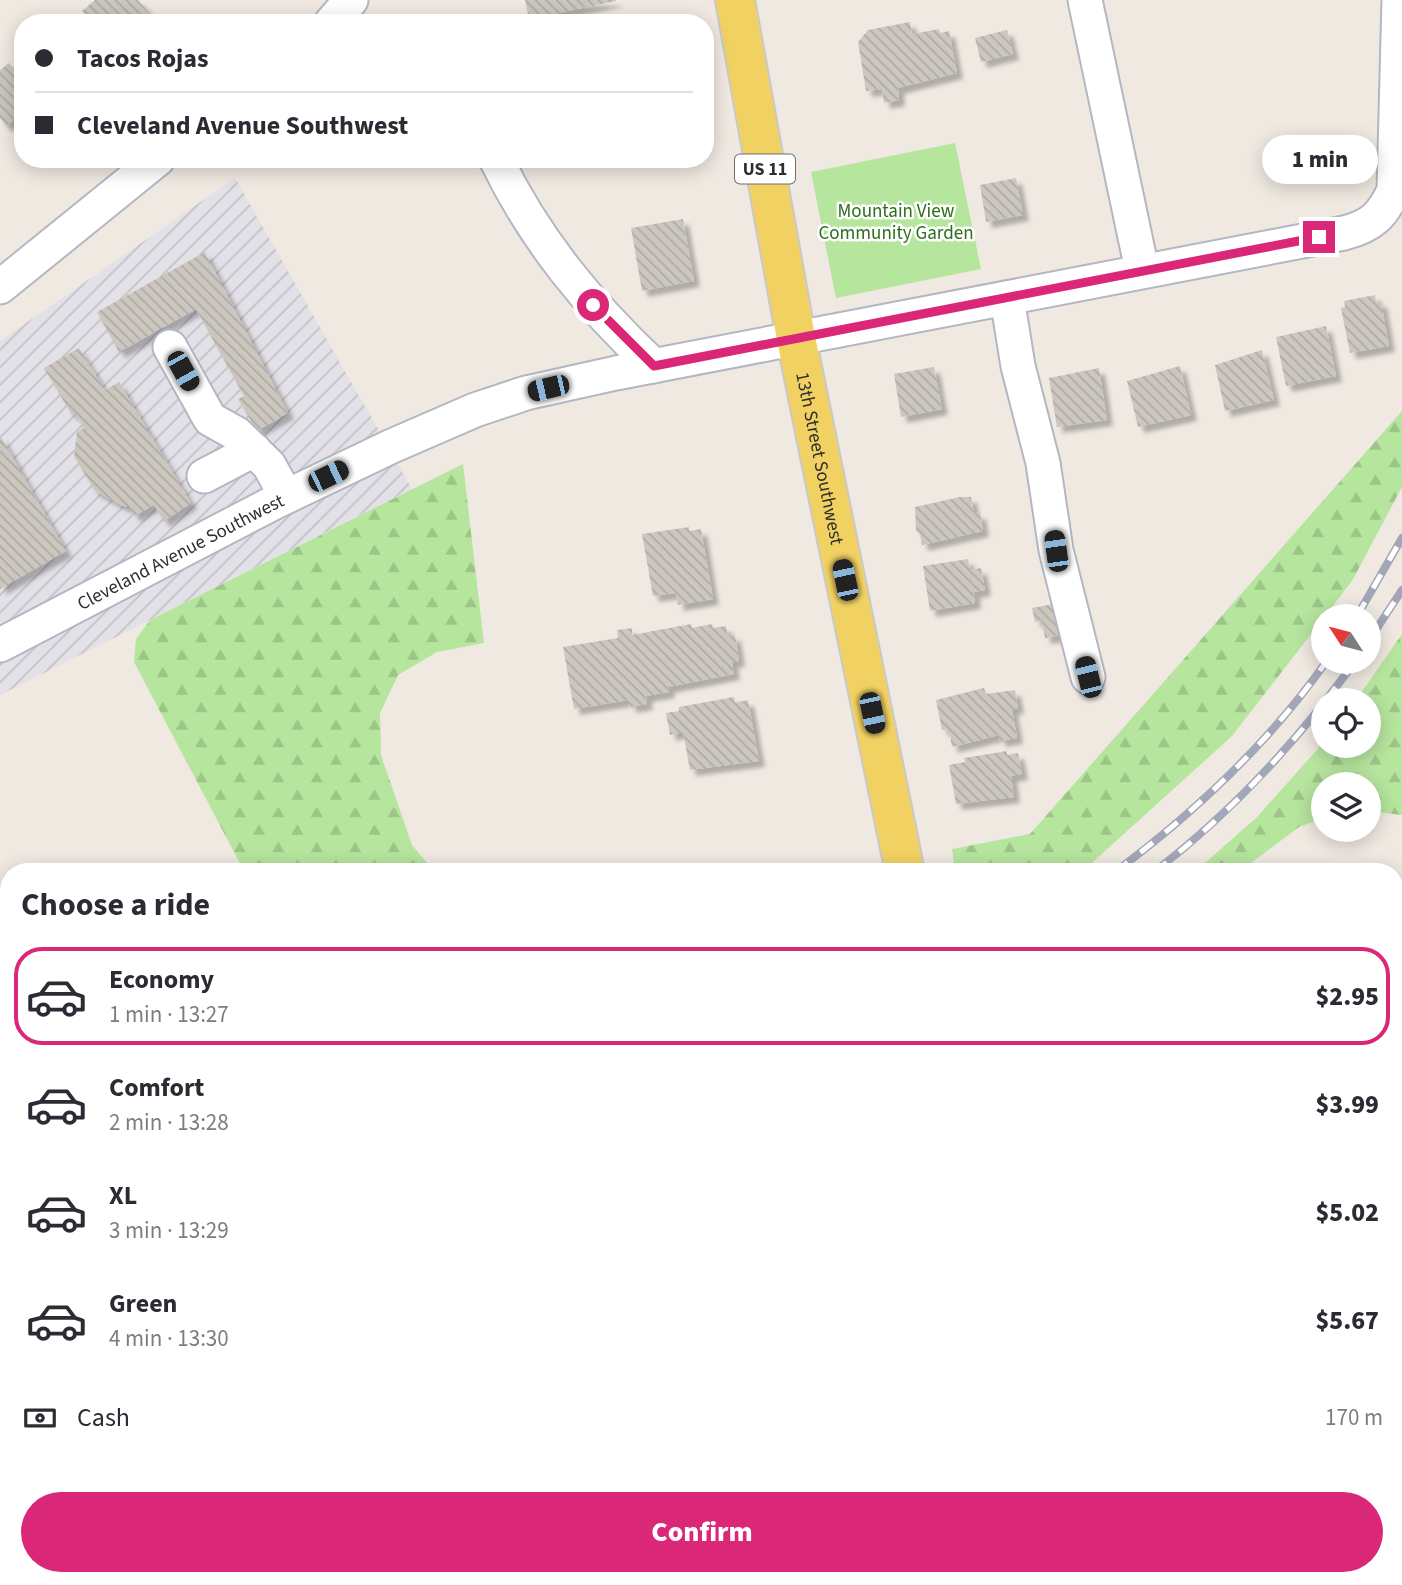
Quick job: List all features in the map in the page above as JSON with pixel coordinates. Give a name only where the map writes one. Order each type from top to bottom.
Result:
[{"type":"main road","name":"13th Street Southwest","points":[[735,0],[796,338],[903,863]]},
{"type":"street","points":[[339,14],[351,0]]},
{"type":"street","points":[[1085,0],[1142,270]]},
{"type":"street","name":"Cleveland Avenue Southwest","points":[[0,645],[286,496],[475,410],[526,393],[1142,270],[1344,233],[1378,219],[1394,190],[1399,0]]},
{"type":"street","points":[[0,287],[147,168]]},
{"type":"street","points":[[501,168],[528,218],[565,272],[607,321],[654,366]]},
{"type":"street","points":[[1007,298],[1018,366],[1042,463],[1056,551],[1088,677]]},
{"type":"street","points":[[170,347],[210,419],[237,434],[269,465],[286,496]]},
{"type":"street","points":[[204,475],[254,450]]},
{"type":"shaded area","points":[[235,178],[412,489],[0,695],[0,341]]},
{"type":"green space","name":"Mountain View Community Garden","points":[[955,143],[981,269],[836,298],[811,172]]},
{"type":"green space","points":[[1402,411],[1402,487],[1352,581],[1334,604],[1311,604],[1311,634],[1232,736],[1092,863],[954,863],[952,849],[1030,834]]},
{"type":"green space","points":[[463,464],[484,643],[437,652],[398,675],[380,713],[381,755],[412,845],[427,863],[240,863],[134,662],[136,639],[150,620]]},
{"type":"green space","points":[[1402,634],[1402,815],[1381,812],[1381,772],[1311,772],[1311,822],[1299,827],[1251,863],[1205,863],[1257,817],[1311,756],[1381,758],[1381,688],[1364,688],[1374,674],[1381,674],[1381,664]]},
{"type":"building","points":[[95,0],[138,0],[149,13],[84,14],[82,11]]},
{"type":"building","points":[[525,0],[616,0],[553,14],[528,14]]},
{"type":"building","points":[[910,22],[912,34],[939,29],[940,33],[949,31],[957,73],[898,88],[899,100],[884,103],[882,89],[866,91],[858,42],[868,30]]},
{"type":"building","points":[[1007,30],[1013,54],[981,62],[975,38]]},
{"type":"building","points":[[9,63],[14,69],[14,120],[6,126],[0,118],[0,70]]},
{"type":"building","points":[[1016,178],[1023,215],[986,222],[980,185]]},
{"type":"building","points":[[683,219],[694,281],[642,291],[631,228]]},
{"type":"building","points":[[205,252],[288,413],[257,431],[238,399],[244,396],[196,309],[119,352],[97,312]]},
{"type":"building","points":[[1375,295],[1376,302],[1381,301],[1389,346],[1350,353],[1341,308],[1345,307],[1344,301]]},
{"type":"building","points":[[1326,326],[1336,376],[1286,386],[1276,337]]},
{"type":"building","points":[[79,348],[105,390],[119,382],[191,503],[164,521],[154,505],[134,516],[129,505],[125,507],[95,491],[74,456],[77,432],[84,428],[75,414],[72,415],[44,368]]},
{"type":"building","points":[[1262,350],[1274,400],[1225,411],[1215,365]]},
{"type":"building","points":[[1180,366],[1191,415],[1138,427],[1127,381]]},
{"type":"building","points":[[934,367],[942,409],[901,417],[894,374]]},
{"type":"building","points":[[1099,368],[1107,420],[1057,427],[1049,378]]},
{"type":"building","points":[[0,435],[66,551],[0,589]]},
{"type":"building","points":[[971,497],[974,514],[980,513],[983,531],[922,545],[920,534],[916,531],[915,507]]},
{"type":"building","points":[[689,527],[689,531],[701,529],[713,599],[678,605],[676,593],[653,596],[642,534]]},
{"type":"building","points":[[968,559],[970,570],[981,568],[985,590],[974,592],[975,603],[930,611],[923,566]]},
{"type":"building","points":[[1058,603],[1063,630],[1058,632],[1058,636],[1045,638],[1041,620],[1035,622],[1032,608]]},
{"type":"building","points":[[691,624],[692,628],[712,624],[713,628],[726,626],[728,636],[735,635],[739,661],[732,662],[734,674],[668,687],[669,692],[646,696],[647,704],[630,707],[629,700],[574,709],[563,647],[618,638],[617,630],[632,628],[632,635]]},
{"type":"building","points":[[984,688],[986,694],[1015,690],[1018,708],[1012,709],[1017,738],[1000,741],[999,735],[952,747],[949,729],[942,730],[936,700]]},
{"type":"building","points":[[734,697],[735,703],[748,700],[759,761],[690,770],[683,732],[670,735],[666,713],[679,711],[679,707]]},
{"type":"building","points":[[1007,751],[1007,755],[1018,753],[1022,774],[1011,776],[1014,797],[956,804],[949,765],[965,762],[964,758]]},
{"type":"railway","points":[[1364,604],[1402,538]]},
{"type":"railway","points":[[1381,622],[1402,590]]},
{"type":"railway","points":[[1126,863],[1173,826],[1229,775],[1280,721],[1317,674]]},
{"type":"railway","points":[[1335,688],[1346,674]]},
{"type":"railway","points":[[1165,863],[1244,793],[1311,718]]},
{"type":"route","points":[[593,305],[654,366],[1319,237]]}]
